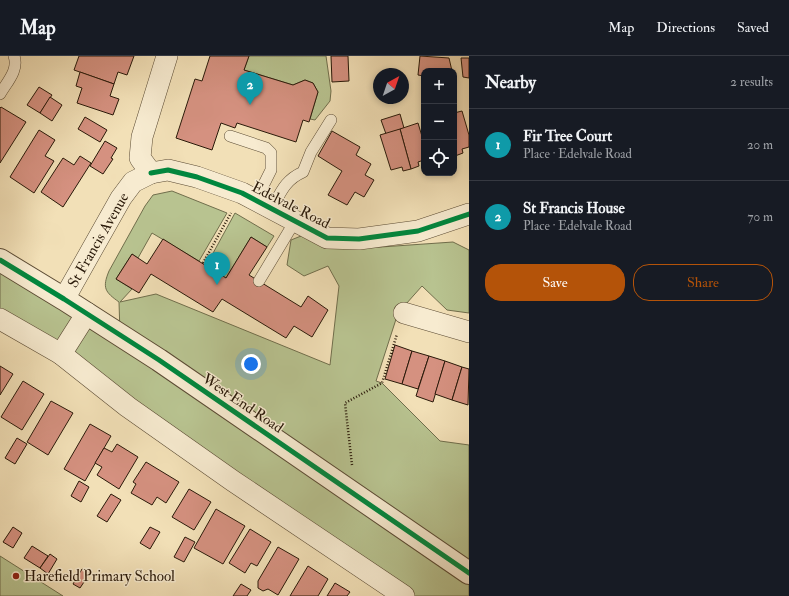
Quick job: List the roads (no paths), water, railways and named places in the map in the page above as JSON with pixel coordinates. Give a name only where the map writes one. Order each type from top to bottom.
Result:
[{"type":"street","points":[[151,173],[140,158],[142,137],[167,56]]},
{"type":"street","name":"Edelvale Road","points":[[151,173],[168,170],[197,177],[257,201],[327,238],[359,239],[418,231],[469,214]]},
{"type":"street","name":"St Francis Avenue","points":[[64,299],[121,198],[133,182],[151,173]]},
{"type":"street","name":"West End Road","points":[[0,260],[87,313],[159,360],[469,572]]},
{"type":"street","points":[[61,354],[87,313]]},
{"type":"street","points":[[404,313],[469,332]]},
{"type":"street","points":[[0,319],[61,354],[128,407],[404,596]]},
{"type":"lane","points":[[0,94],[15,70],[16,62],[14,56]]},
{"type":"lane","points":[[257,201],[284,186],[293,176],[303,172],[311,152],[332,120]]},
{"type":"lane","points":[[230,136],[266,148],[271,153],[271,170],[257,201]]},
{"type":"lane","points":[[259,282],[295,221]]},
{"type":"place","name":"St Francis House","points":[[250,105]]},
{"type":"place","name":"Fir Tree Court","points":[[217,285]]},
{"type":"place","name":"Harefield Primary School","points":[[16,576]]}]
